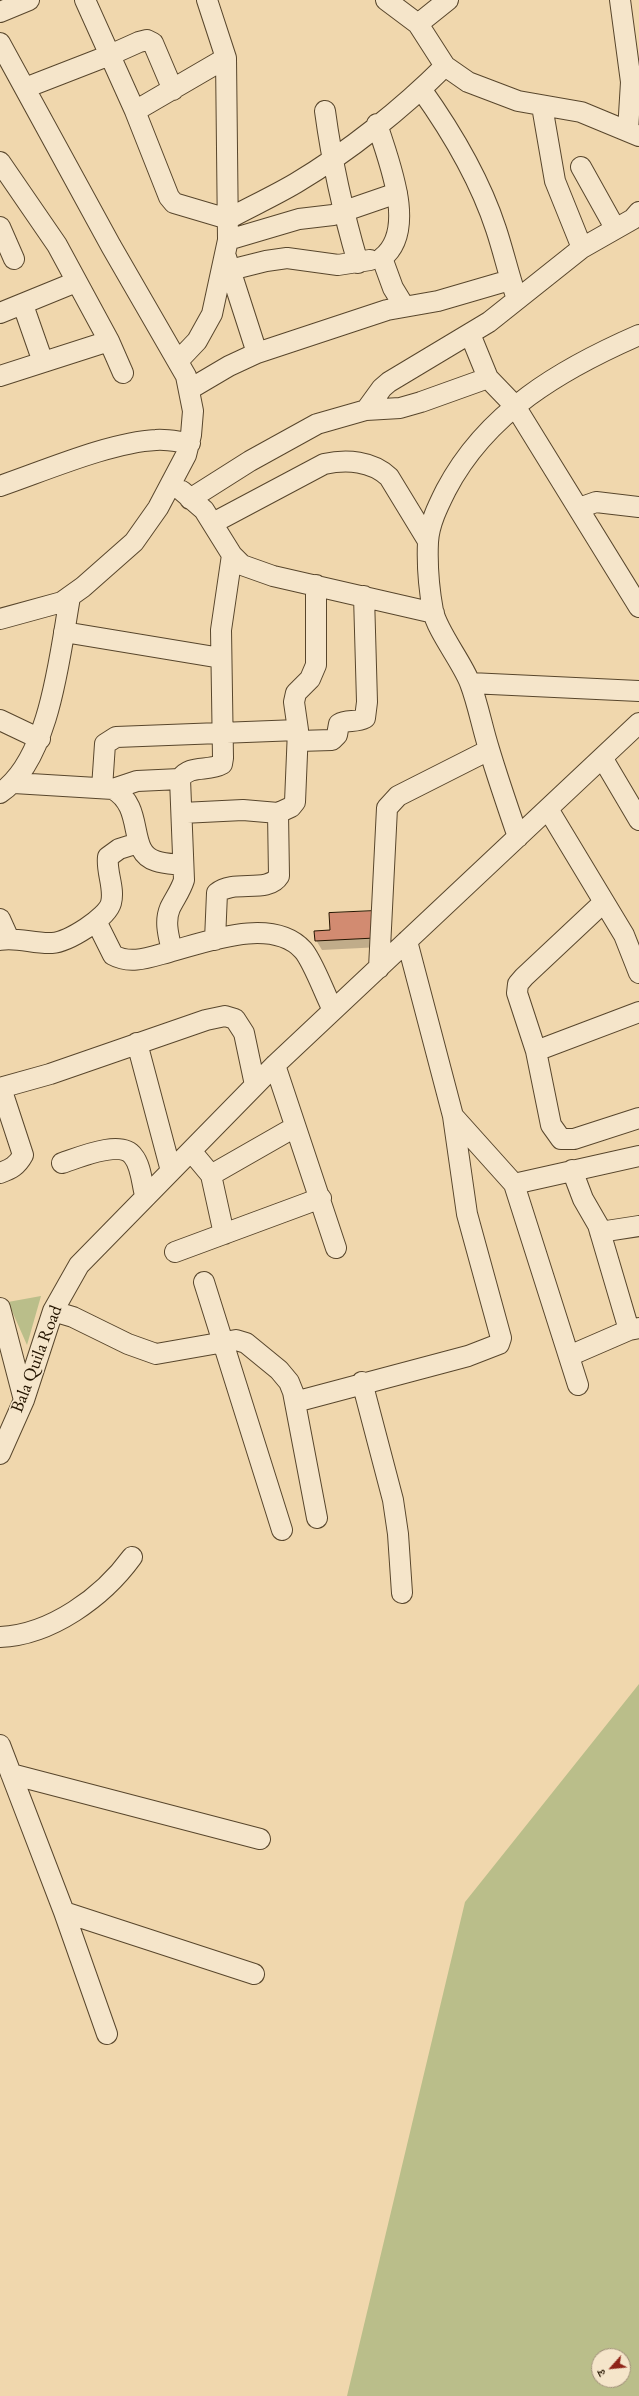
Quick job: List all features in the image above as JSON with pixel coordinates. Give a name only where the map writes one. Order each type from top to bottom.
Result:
[{"type":"street","points":[[0,12],[29,0]]},
{"type":"street","points":[[85,0],[135,111],[169,197],[174,203],[228,219],[296,183],[331,160],[421,89],[445,66]]},
{"type":"street","points":[[178,361],[197,341],[212,314],[228,256],[226,58],[207,0]]},
{"type":"street","points":[[386,0],[418,24],[445,66],[458,76],[482,88],[542,106],[581,112],[634,133],[631,82],[632,35],[620,0]]},
{"type":"street","points":[[418,24],[448,0]]},
{"type":"street","points":[[25,88],[110,55],[138,42],[147,40],[154,43],[172,90]]},
{"type":"street","points":[[0,43],[66,165],[186,376],[190,389],[193,411],[190,444],[173,483],[148,523],[134,542],[70,597],[47,607],[0,619]]},
{"type":"street","points":[[135,111],[226,58]]},
{"type":"street","points":[[366,410],[382,388],[389,382],[470,334],[499,314],[514,290],[495,228],[476,183],[436,109],[421,89]]},
{"type":"street","points":[[542,106],[555,181],[582,248]]},
{"type":"street","points":[[325,111],[331,160],[343,212],[358,262]]},
{"type":"street","points":[[228,256],[266,261],[287,258],[328,265],[382,258],[391,251],[396,239],[398,228],[397,193],[377,124]]},
{"type":"street","points":[[0,162],[47,229],[109,341],[123,373]]},
{"type":"street","points":[[581,167],[615,228]]},
{"type":"street","points":[[228,256],[299,219],[326,217],[397,193]]},
{"type":"street","points":[[190,389],[229,366],[257,353],[387,310],[404,306],[514,290],[615,228],[637,221]]},
{"type":"street","points":[[0,227],[14,259]]},
{"type":"street","points":[[228,256],[257,353]]},
{"type":"street","points":[[382,258],[393,288],[404,306]]},
{"type":"street","points":[[0,313],[23,305],[76,282]]},
{"type":"street","points":[[23,305],[43,362]]},
{"type":"street","points":[[470,334],[488,378],[515,406],[639,607]]},
{"type":"street","points":[[518,838],[489,750],[470,682],[434,613],[428,541],[440,502],[464,458],[484,435],[515,406],[580,363],[639,336]]},
{"type":"street","points":[[0,376],[109,341]]},
{"type":"street","points":[[190,499],[250,461],[317,424],[366,410],[407,406],[488,378]]},
{"type":"street","points":[[0,486],[70,462],[136,443],[165,440],[190,444]]},
{"type":"street","points":[[213,523],[324,464],[336,461],[351,462],[380,468],[390,477],[428,541]]},
{"type":"street","points":[[173,483],[204,510],[232,555],[242,565],[257,571],[434,613]]},
{"type":"street","points":[[579,508],[596,502],[639,507]]},
{"type":"street","points":[[7,788],[108,789],[137,781],[180,779],[189,771],[217,767],[222,764],[224,751],[221,734],[222,617],[232,555]]},
{"type":"street","points":[[182,813],[243,810],[278,813],[291,808],[295,802],[298,736],[294,702],[296,693],[310,679],[316,664],[316,585]]},
{"type":"street","points":[[108,789],[103,751],[104,744],[116,737],[148,734],[221,734],[298,736],[332,740],[337,735],[338,724],[343,721],[360,721],[365,718],[367,702],[364,596]]},
{"type":"street","points":[[7,788],[28,763],[40,738],[56,676],[70,597]]},
{"type":"street","points":[[64,632],[221,658]]},
{"type":"street","points":[[470,682],[639,691]]},
{"type":"street","points":[[0,720],[40,738]]},
{"type":"street","name":"Bala Quila Road","points":[[0,1454],[5,1426],[24,1400],[53,1311],[78,1265],[145,1195],[191,1152],[275,1064],[603,759],[639,723]]},
{"type":"street","points":[[379,968],[387,808],[398,796],[489,750]]},
{"type":"street","points":[[603,759],[639,820]]},
{"type":"street","points":[[172,952],[167,922],[169,910],[181,890],[184,880],[180,779]]},
{"type":"street","points":[[108,789],[121,794],[132,810],[138,843],[142,852],[156,861],[183,865]]},
{"type":"street","points":[[548,809],[624,935],[639,973]]},
{"type":"street","points":[[215,940],[217,893],[228,887],[270,884],[279,876],[278,813]]},
{"type":"street","points":[[0,919],[5,940],[52,943],[65,939],[96,921],[108,910],[111,903],[108,857],[119,849],[138,843]]},
{"type":"street","points":[[604,902],[518,984],[518,993],[536,1051],[551,1125],[561,1139],[574,1139],[639,1118]]},
{"type":"street","points":[[96,921],[109,949],[120,959],[138,959],[172,952],[215,940],[260,932],[279,936],[295,943],[304,951],[333,1010]]},
{"type":"street","points":[[296,1402],[362,1382],[468,1356],[499,1344],[500,1330],[467,1214],[453,1116],[407,941]]},
{"type":"street","points":[[536,1051],[639,1012]]},
{"type":"street","points":[[0,1173],[12,1169],[19,1163],[23,1156],[0,1088],[206,1020],[226,1016],[235,1019],[244,1033],[255,1085]]},
{"type":"street","points":[[137,1043],[171,1171]]},
{"type":"street","points":[[275,1064],[295,1127],[321,1198],[336,1248]]},
{"type":"street","points":[[453,1116],[514,1184],[578,1385]]},
{"type":"street","points":[[211,1175],[295,1127]]},
{"type":"street","points":[[62,1163],[106,1150],[117,1149],[127,1151],[133,1156],[137,1164],[145,1195]]},
{"type":"street","points":[[191,1152],[211,1175],[224,1234]]},
{"type":"street","points":[[514,1184],[639,1156]]},
{"type":"street","points":[[569,1356],[634,1329],[600,1232],[578,1187],[572,1170]]},
{"type":"street","points":[[175,1252],[321,1198]]},
{"type":"street","points":[[600,1232],[639,1226]]},
{"type":"street","points":[[204,1282],[282,1530]]},
{"type":"street","points":[[0,1308],[24,1400]]},
{"type":"street","points":[[53,1311],[73,1317],[128,1344],[156,1354],[222,1341],[236,1340],[246,1343],[279,1370],[289,1382],[296,1402],[317,1518]]},
{"type":"street","points":[[362,1382],[393,1500],[398,1534],[402,1593]]},
{"type":"street","points":[[0,1636],[34,1631],[65,1617],[109,1585],[132,1557]]},
{"type":"street","points":[[0,1745],[64,1912],[107,2034]]},
{"type":"street","points":[[11,1774],[260,1838]]},
{"type":"street","points":[[64,1912],[254,1974]]},
{"type":"green space","points":[[41,1296],[27,1345],[8,1302]]},
{"type":"green space","points":[[639,1684],[639,2396],[347,2396],[465,1902]]},
{"type":"building","points":[[374,911],[375,938],[315,941],[314,931],[330,930],[329,913]]}]
